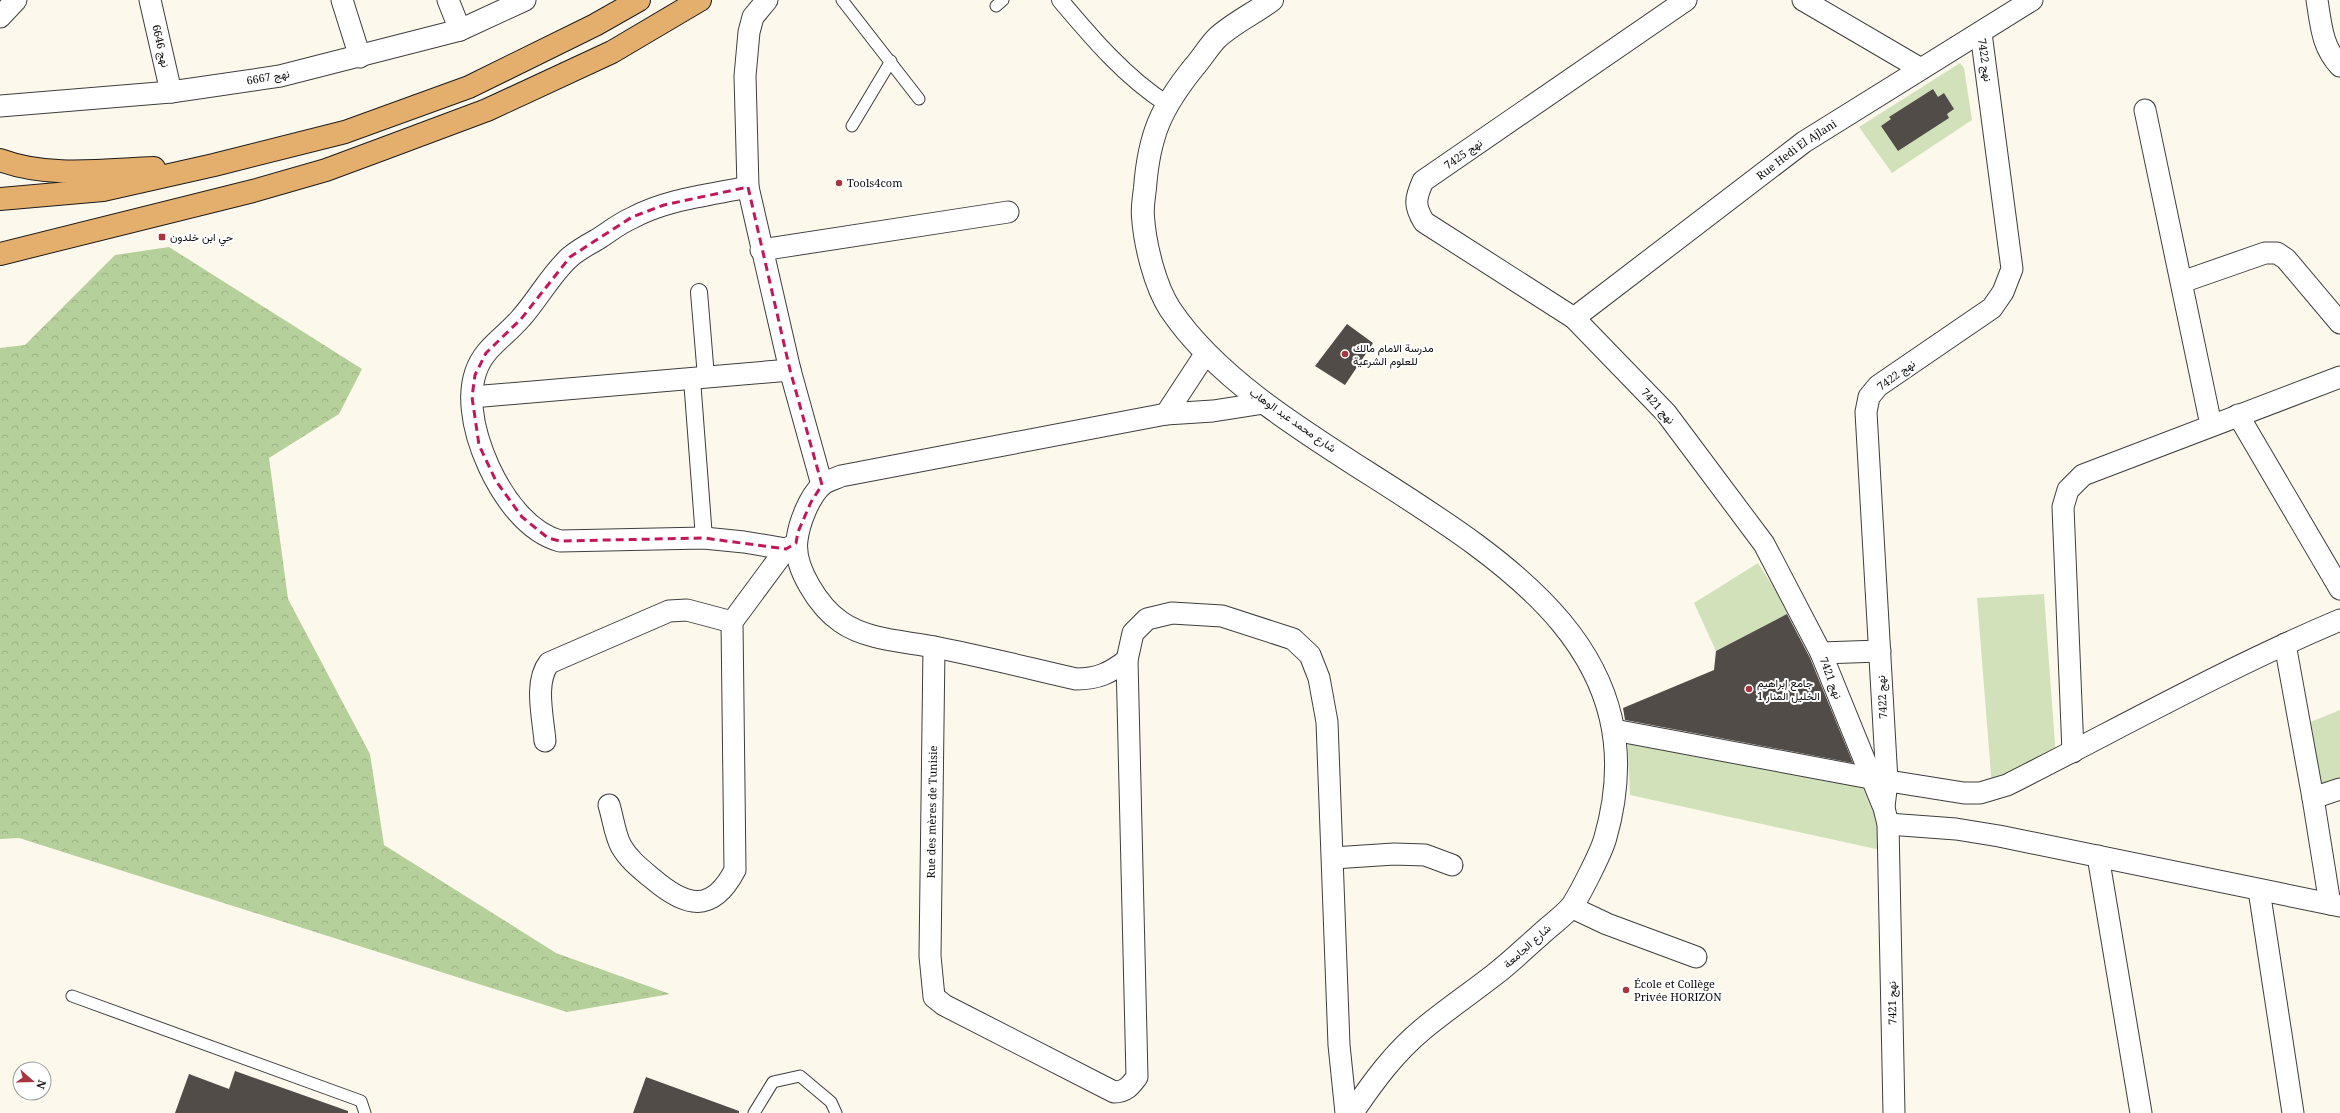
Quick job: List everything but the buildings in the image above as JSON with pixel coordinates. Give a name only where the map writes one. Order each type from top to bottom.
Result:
[{"type":"highway","points":[[0,199],[103,190],[345,132],[469,87],[595,25],[639,0]]},
{"type":"highway","points":[[0,254],[253,191],[326,170],[388,148],[487,110],[612,52],[700,0]]},
{"type":"highway","points":[[0,160],[18,167],[54,172],[156,168],[191,170]]},
{"type":"street","points":[[0,17],[16,0]]},
{"type":"street","name":"نهج 6646","points":[[150,0],[171,92]]},
{"type":"street","points":[[342,0],[360,57]]},
{"type":"street","points":[[448,0],[460,30]]},
{"type":"street","name":"نهج 6667","points":[[2,100],[171,92],[280,76],[360,57],[460,30],[525,0]]},
{"type":"street","points":[[767,0],[753,17],[749,32],[745,76],[748,187],[790,370],[822,485]]},
{"type":"street","points":[[1060,0],[1101,48],[1147,91],[1167,104]]},
{"type":"street","name":"شارع محمد عبد الوهاب","points":[[1272,0],[1218,38],[1167,104],[1158,120],[1147,156],[1143,217],[1152,268],[1169,307],[1206,353],[1264,402],[1496,559],[1544,602],[1574,638],[1598,681],[1614,730]]},
{"type":"street","name":"نهج 7425","points":[[1574,318],[1424,222],[1416,209],[1417,196],[1423,181],[1686,0]]},
{"type":"street","points":[[1803,0],[1921,69]]},
{"type":"street","name":"Rue Hedi El Ajlani","points":[[1574,318],[1804,142],[2032,0]]},
{"type":"street","points":[[2317,0],[2324,42],[2330,56],[2340,66]]},
{"type":"street","name":"نهج 7422","points":[[1886,816],[1879,779],[1880,651],[1866,412],[1869,397],[1878,386],[1992,308],[2004,292],[2012,269],[1981,33]]},
{"type":"street","points":[[2145,110],[2211,425]]},
{"type":"street","points":[[748,187],[664,205],[651,210],[632,218],[570,257],[521,319],[486,353],[475,375],[472,397],[474,426],[479,445],[496,481],[522,517],[533,528],[548,538],[560,541],[704,538],[791,546]]},
{"type":"street","points":[[762,250],[1008,212]]},
{"type":"street","points":[[2182,282],[2265,253],[2277,253],[2286,259],[2340,323]]},
{"type":"street","points":[[700,292],[699,378],[704,538]]},
{"type":"street","name":"نهج 7421","points":[[1574,318],[1666,413],[1764,544],[1821,653],[1879,779]]},
{"type":"street","points":[[1166,414],[1206,353]]},
{"type":"street","points":[[472,397],[790,370]]},
{"type":"street","points":[[2073,752],[2063,507],[2068,490],[2083,475],[2340,377]]},
{"type":"street","points":[[609,805],[620,845],[628,857],[671,894],[690,902],[703,902],[717,896],[728,885],[735,870],[732,622],[791,546],[808,508],[822,485],[841,476],[869,469],[1166,414],[1214,411],[1264,402]]},
{"type":"street","points":[[2238,415],[2340,589]]},
{"type":"street","points":[[791,546],[809,585],[823,606],[841,623],[865,633],[892,640],[934,647],[1076,678],[1092,679],[1108,674],[1127,660]]},
{"type":"street","points":[[545,741],[541,681],[544,670],[549,663],[669,611],[687,610],[732,622]]},
{"type":"street","name":"Rue des mères de Tunisie","points":[[934,647],[931,978],[934,997],[944,1005],[1114,1092],[1122,1092],[1128,1088],[1137,1077],[1127,660],[1133,633],[1139,625],[1147,619],[1172,613],[1222,616],[1293,639],[1310,655],[1319,678],[1327,722],[1339,1045],[1346,1113]]},
{"type":"street","points":[[1614,730],[1879,779],[1964,793],[1980,793],[2008,786],[2285,644],[2340,620]]},
{"type":"street","points":[[1886,816],[2098,856],[2335,905],[2313,798],[2285,644]]},
{"type":"street","points":[[1821,653],[1880,651]]},
{"type":"street","name":"شارع الجامعة","points":[[1352,1113],[1383,1068],[1421,1030],[1498,972],[1571,907],[1604,844],[1612,808],[1615,779],[1614,730]]},
{"type":"street","points":[[2313,798],[2340,789]]},
{"type":"street","name":"نهج 7421","points":[[1886,816],[1894,1113]]},
{"type":"street","points":[[1332,858],[1394,854],[1425,855],[1452,865]]},
{"type":"street","points":[[2098,856],[2141,1113]]},
{"type":"street","points":[[2259,890],[2293,1113]]},
{"type":"street","points":[[1571,907],[1607,924],[1696,957]]},
{"type":"lane","points":[[842,0],[891,61],[919,99]]},
{"type":"lane","points":[[852,126],[891,61]]},
{"type":"lane","points":[[72,996],[361,1101],[365,1113]]},
{"type":"lane","points":[[754,1113],[772,1082],[800,1076],[831,1102],[836,1113]]},
{"type":"highlighted area","points":[[748,187],[790,370],[822,485],[811,502],[798,532],[796,543],[786,549],[704,538],[560,541],[548,538],[522,517],[496,481],[479,445],[472,397],[475,375],[486,353],[521,319],[570,257],[632,217],[664,205]]},
{"type":"green space","points":[[1960,63],[1964,68],[1972,120],[1892,173],[1859,127]]},
{"type":"green space","points":[[169,247],[362,369],[339,414],[269,458],[288,599],[370,754],[384,845],[556,953],[670,994],[567,1012],[19,838],[0,839],[0,348],[25,345],[115,255]]},
{"type":"green space","points":[[1758,563],[1790,613],[1716,651],[1694,603]]},
{"type":"green space","points":[[2044,594],[2056,758],[1992,787],[1977,598]]},
{"type":"green space","points":[[2340,710],[2340,781],[2320,788],[2308,723]]},
{"type":"green space","points":[[1627,730],[1863,775],[1881,816],[1885,851],[1630,795]]},
{"type":"place","name":"Tools4com","points":[[839,183]]},
{"type":"place","name":"حي ابن خلدون","points":[[162,237]]},
{"type":"place","name":"مدرسة الامام مالك للعلوم الشرعية","points":[[1345,354]]},
{"type":"place","name":"جامع إبراهيم الخليل المنار 1","points":[[1749,689]]},
{"type":"place","name":"École et Collège Privée HORIZON","points":[[1626,990]]}]
